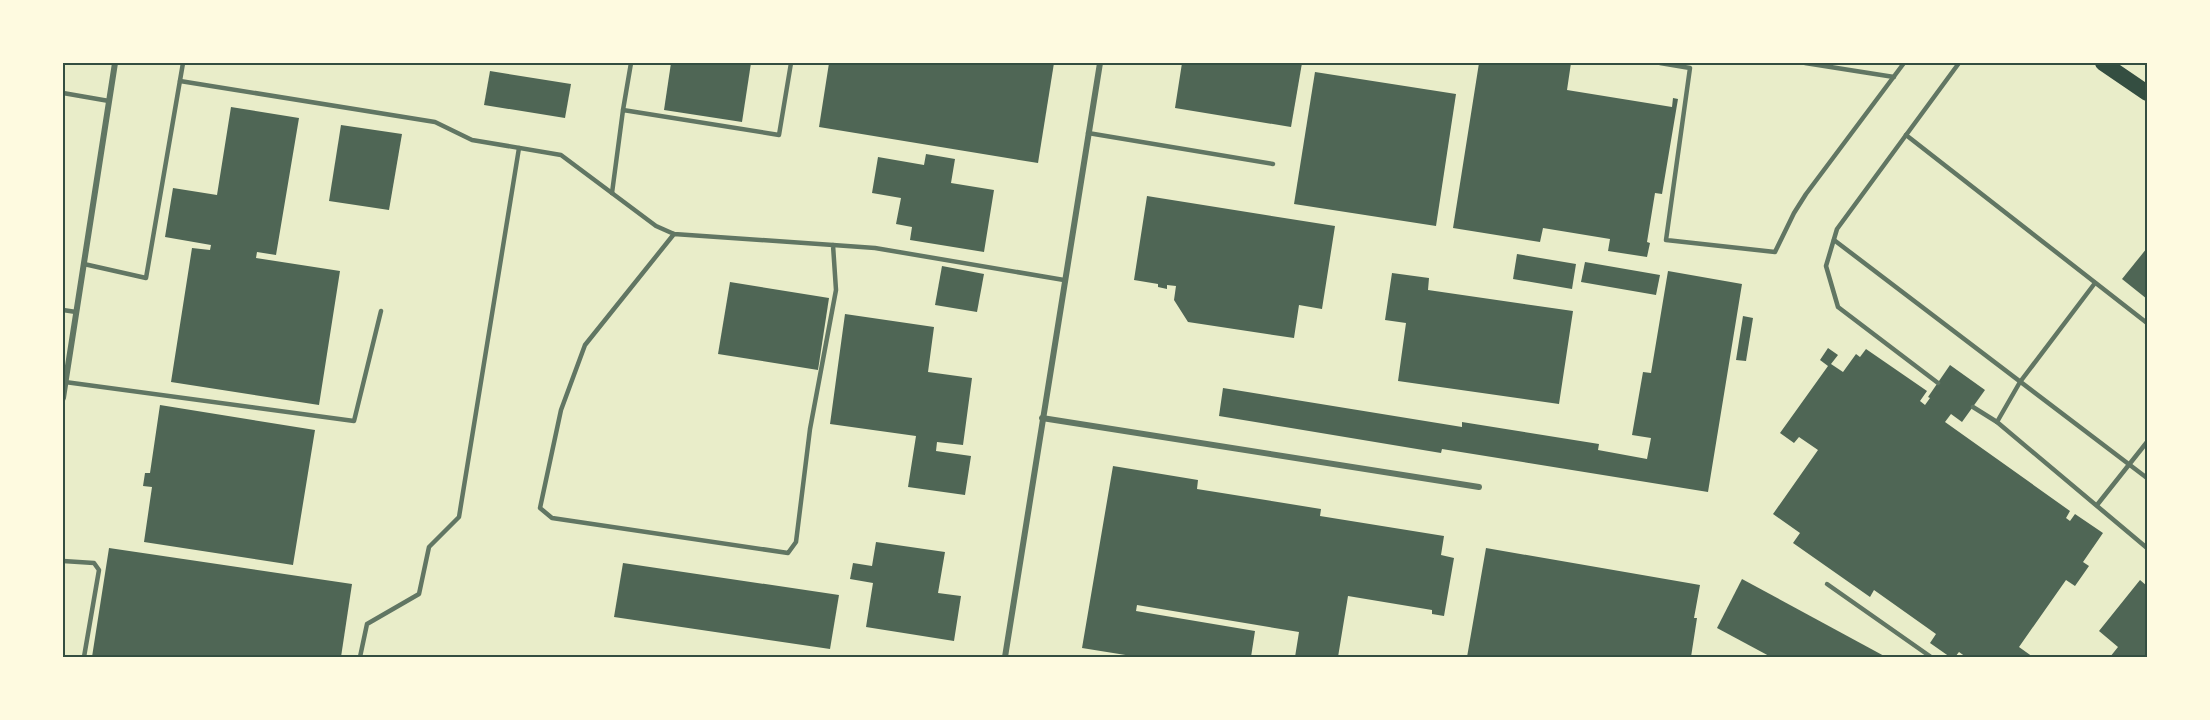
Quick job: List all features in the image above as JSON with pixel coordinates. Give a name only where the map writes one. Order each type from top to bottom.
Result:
[{"type":"highway","points":[[2103,63],[2147,93]]},
{"type":"street","points":[[63,398],[115,63]]},
{"type":"street","points":[[1005,657],[1100,63]]},
{"type":"street","points":[[1042,418],[1479,488]]},
{"type":"lane","points":[[84,264],[146,278],[183,63]]},
{"type":"lane","points":[[612,193],[631,63]]},
{"type":"lane","points":[[623,110],[779,135],[792,63]]},
{"type":"lane","points":[[1660,63],[1691,65],[1666,240],[1776,252],[1794,213],[1806,194],[1904,63]]},
{"type":"lane","points":[[1805,63],[1894,77]]},
{"type":"lane","points":[[1938,383],[1838,307],[1826,266],[1837,229],[1959,63]]},
{"type":"lane","points":[[180,81],[435,122],[472,140],[561,155],[656,226],[674,234],[875,248],[1064,280]]},
{"type":"lane","points":[[63,93],[109,101]]},
{"type":"lane","points":[[1088,133],[1274,164]]},
{"type":"lane","points":[[1906,135],[2147,323]]},
{"type":"lane","points":[[360,657],[367,624],[419,594],[429,547],[459,516],[519,148]]},
{"type":"lane","points":[[674,234],[585,345],[561,410],[540,508],[552,518],[788,553],[796,542],[810,429],[836,290],[832,245]]},
{"type":"lane","points":[[1834,240],[2147,478]]},
{"type":"lane","points":[[1997,422],[2020,382],[2095,283]]},
{"type":"lane","points":[[63,310],[76,312]]},
{"type":"lane","points":[[65,382],[354,422],[381,311]]},
{"type":"lane","points":[[1973,407],[1997,422],[2147,548]]},
{"type":"lane","points":[[2097,505],[2147,442]]},
{"type":"lane","points":[[63,561],[94,563],[99,570],[84,657]]},
{"type":"lane","points":[[1827,584],[1931,657]]},
{"type":"building","points":[[671,63],[751,63],[742,122],[664,110]]},
{"type":"building","points":[[829,63],[1054,63],[1038,163],[819,127]]},
{"type":"building","points":[[1182,63],[1302,63],[1291,127],[1175,108]]},
{"type":"building","points":[[1479,63],[1571,63],[1567,90],[1672,107],[1673,98],[1678,99],[1662,194],[1655,193],[1647,242],[1650,243],[1647,257],[1608,251],[1610,239],[1543,228],[1540,242],[1453,228]]},
{"type":"building","points":[[490,71],[571,84],[565,118],[484,105]]},
{"type":"building","points":[[1315,72],[1456,94],[1436,226],[1294,204]]},
{"type":"building","points":[[231,107],[299,118],[276,255],[257,252],[256,258],[340,271],[319,405],[171,382],[192,248],[210,250],[211,245],[165,237],[173,188],[217,195]]},
{"type":"building","points":[[341,125],[402,134],[389,210],[329,201]]},
{"type":"building","points":[[926,154],[955,159],[951,183],[994,190],[984,252],[910,240],[912,227],[896,224],[901,198],[872,193],[878,157],[924,165]]},
{"type":"building","points":[[1147,196],[1335,226],[1322,309],[1299,305],[1294,338],[1188,322],[1174,300],[1176,286],[1167,285],[1167,289],[1158,287],[1158,284],[1134,280]]},
{"type":"building","points":[[2147,248],[2147,299],[2122,279]]},
{"type":"building","points":[[1517,254],[1576,264],[1572,289],[1513,279]]},
{"type":"building","points":[[1585,262],[1660,275],[1656,295],[1581,282]]},
{"type":"building","points":[[942,266],[984,274],[977,312],[935,305]]},
{"type":"building","points":[[1668,271],[1742,284],[1708,492],[1442,449],[1441,453],[1219,416],[1223,388],[1462,427],[1462,422],[1599,444],[1598,450],[1647,459],[1651,438],[1632,435],[1643,372],[1651,373]]},
{"type":"building","points":[[1392,273],[1429,278],[1428,290],[1573,311],[1559,404],[1398,381],[1406,323],[1385,320]]},
{"type":"building","points":[[730,282],[829,298],[818,370],[718,354]]},
{"type":"building","points":[[845,314],[934,327],[928,372],[972,378],[963,445],[937,442],[936,451],[971,456],[965,495],[908,487],[916,436],[830,424]]},
{"type":"building","points":[[1743,316],[1753,318],[1746,361],[1736,360]]},
{"type":"building","points":[[1828,348],[1838,355],[1831,364],[1843,372],[1856,354],[1860,357],[1866,349],[1927,391],[1920,401],[1925,405],[1950,365],[1985,390],[1962,422],[1951,414],[1945,422],[2070,511],[2066,518],[2070,521],[2075,514],[2103,533],[2083,562],[2089,566],[2075,586],[2066,580],[2019,647],[2033,657],[1966,657],[1959,652],[1955,657],[1950,657],[1930,643],[1936,634],[1874,590],[1870,597],[1793,543],[1800,533],[1773,514],[1818,450],[1799,437],[1794,443],[1780,433],[1828,366],[1820,360]]},
{"type":"building","points":[[160,405],[315,430],[293,565],[144,542],[152,487],[143,486],[145,473],[150,473]]},
{"type":"building","points":[[1113,466],[1198,480],[1197,489],[1321,509],[1320,516],[1444,536],[1441,555],[1454,558],[1444,616],[1432,614],[1432,610],[1348,596],[1338,657],[1295,657],[1299,632],[1137,605],[1136,611],[1255,631],[1251,657],[1138,657],[1082,648]]},
{"type":"building","points":[[876,542],[945,552],[938,593],[961,596],[954,641],[866,627],[873,583],[850,579],[853,563],[872,566]]},
{"type":"building","points":[[109,548],[352,584],[341,657],[92,657]]},
{"type":"building","points":[[1486,548],[1700,585],[1694,618],[1697,618],[1691,657],[1467,657]]},
{"type":"building","points":[[623,563],[839,595],[830,649],[614,617]]},
{"type":"building","points":[[1742,579],[1886,657],[1771,657],[1717,628]]},
{"type":"building","points":[[2140,580],[2147,586],[2147,657],[2110,657],[2118,647],[2099,631]]}]
